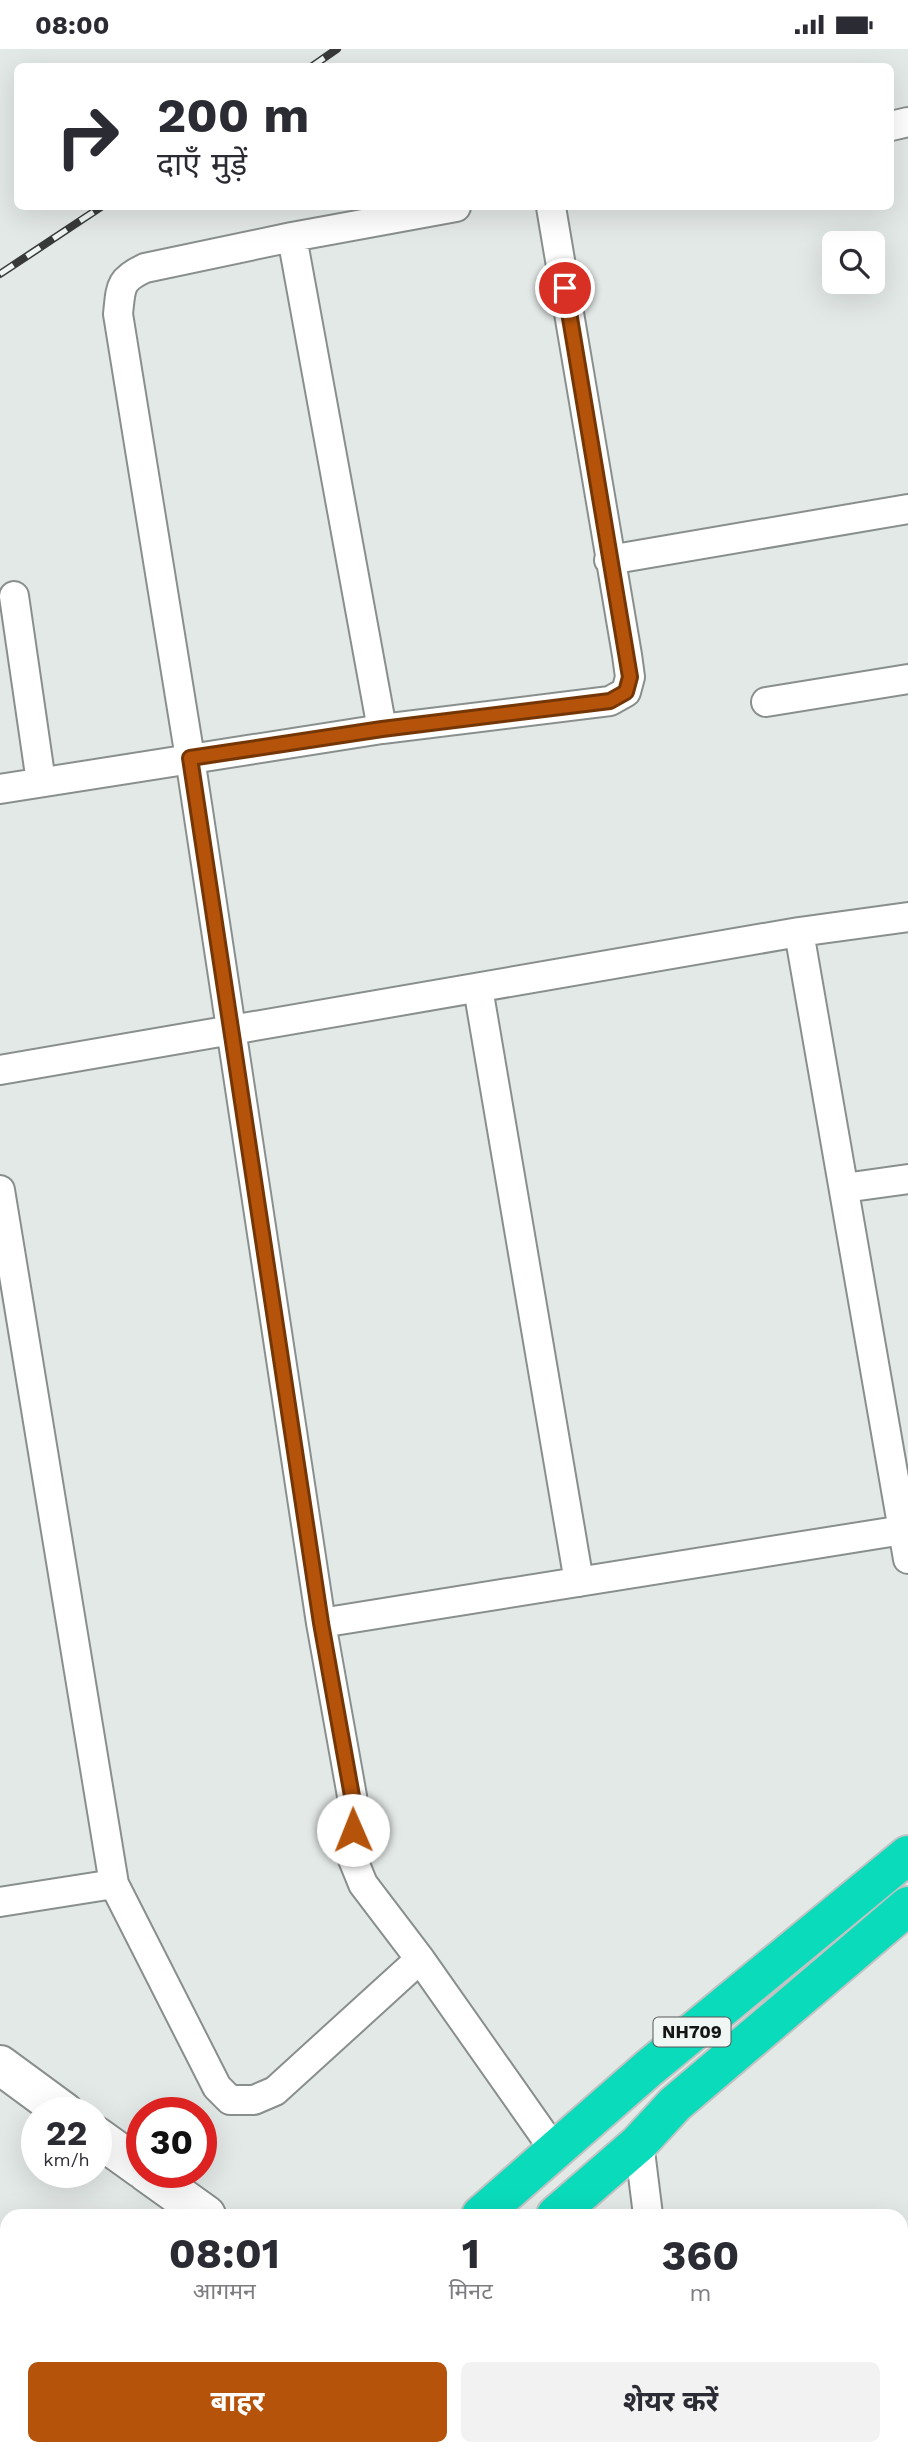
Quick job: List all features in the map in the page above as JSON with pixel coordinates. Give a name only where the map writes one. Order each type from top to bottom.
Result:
[{"type":"highway","name":"NH709","points":[[488,2209],[649,2068],[908,1855]]},
{"type":"highway","name":"NH709","points":[[563,2209],[639,2143],[675,2104],[908,1906]]},
{"type":"street","points":[[440,210],[145,268],[128,276],[121,291],[118,314],[190,758],[321,1623],[352,1796],[354,1818],[349,1842],[352,1857],[363,1884],[420,1959],[555,2151]]},
{"type":"street","points":[[0,789],[382,729],[610,701],[626,692],[630,677],[551,210]]},
{"type":"street","points":[[292,237],[382,729]]},
{"type":"street","points":[[609,560],[908,509]]},
{"type":"street","points":[[14,596],[41,782]]},
{"type":"street","points":[[766,702],[908,679]]},
{"type":"street","points":[[0,1070],[799,932],[908,917]]},
{"type":"street","points":[[799,932],[908,1559]]},
{"type":"street","points":[[478,988],[579,1582]]},
{"type":"street","points":[[844,1188],[908,1179]]},
{"type":"street","points":[[0,1190],[114,1884],[217,2087],[230,2100],[254,2100],[275,2091],[420,1959]]},
{"type":"street","points":[[321,1623],[903,1530]]},
{"type":"street","points":[[0,1902],[114,1884]]},
{"type":"street","points":[[0,2065],[44,2097]]},
{"type":"street","points":[[639,2143],[647,2209]]},
{"type":"street","points":[[169,2188],[198,2209]]},
{"type":"railway","points":[[317,63],[337,49]]},
{"type":"railway","points":[[0,274],[96,210]]},
{"type":"route","points":[[353,1830],[352,1796],[321,1623],[190,758],[382,729],[610,701],[626,692],[630,677],[565,288]]}]
